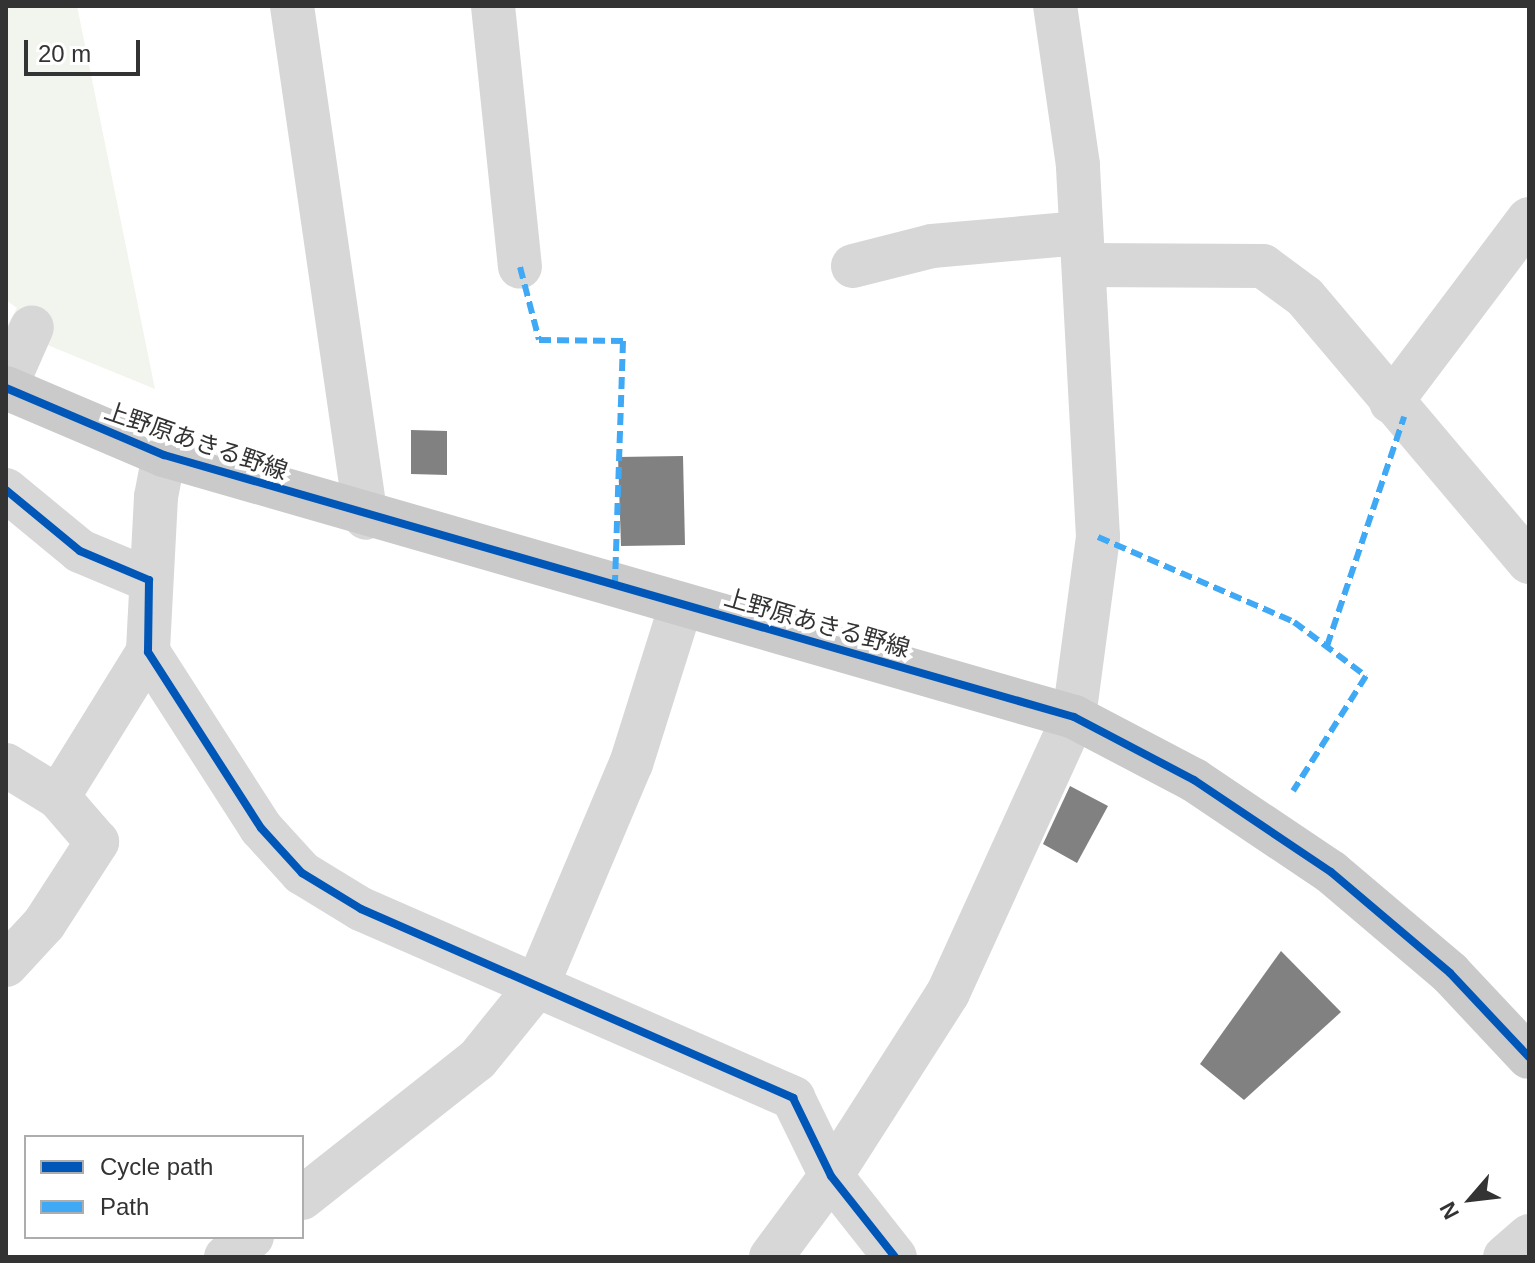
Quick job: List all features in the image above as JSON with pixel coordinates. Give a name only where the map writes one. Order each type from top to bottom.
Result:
[{"type":"main road","name":"上野原あきる野線","points":[[6,387],[164,455],[366,518],[1074,717],[1194,780],[1331,872],[1450,973],[1529,1057]]},
{"type":"street","points":[[292,6],[366,518]]},
{"type":"street","points":[[493,6],[520,267]]},
{"type":"street","points":[[771,1257],[831,1176],[948,993],[1074,717],[1098,537],[1078,165],[1055,6]]},
{"type":"street","points":[[1391,402],[1529,219]]},
{"type":"street","points":[[853,266],[932,246],[1082,249],[1263,266],[1305,297],[1529,562]]},
{"type":"street","points":[[6,387],[32,327]]},
{"type":"street","points":[[58,797],[148,652],[149,580],[164,455]]},
{"type":"street","points":[[6,490],[80,551],[149,580]]},
{"type":"street","points":[[304,1196],[477,1060],[537,986],[631,764],[681,605]]},
{"type":"street","points":[[148,652],[261,828],[302,873],[361,909],[793,1098],[831,1176],[895,1257]]},
{"type":"street","points":[[6,765],[58,797],[97,842],[44,924],[6,965]]},
{"type":"street","points":[[1505,1257],[1529,1236]]},
{"type":"street","points":[[226,1257],[249,1239]]},
{"type":"shaded area","points":[[6,6],[77,6],[155,389],[6,328],[17,308],[6,300]]},
{"type":"building","points":[[411,430],[447,431],[447,475],[411,474]]},
{"type":"building","points":[[683,456],[685,545],[621,546],[618,457]]},
{"type":"building","points":[[1070,786],[1108,806],[1077,863],[1043,844]]},
{"type":"building","points":[[1281,951],[1341,1012],[1244,1100],[1200,1064]]},
{"type":"marked path","points":[[520,267],[539,340],[623,341],[615,587]]},
{"type":"marked path","points":[[1327,646],[1404,417]]},
{"type":"marked path","points":[[1098,537],[1294,622],[1366,676],[1293,791]]},
{"type":"cycle path","points":[[6,388],[164,455],[1074,717],[1194,780],[1331,872],[1450,973],[1529,1057]]},
{"type":"cycle path","points":[[6,490],[80,551],[149,580],[148,652],[261,828],[302,873],[361,909],[793,1098],[831,1176],[895,1257]]}]
